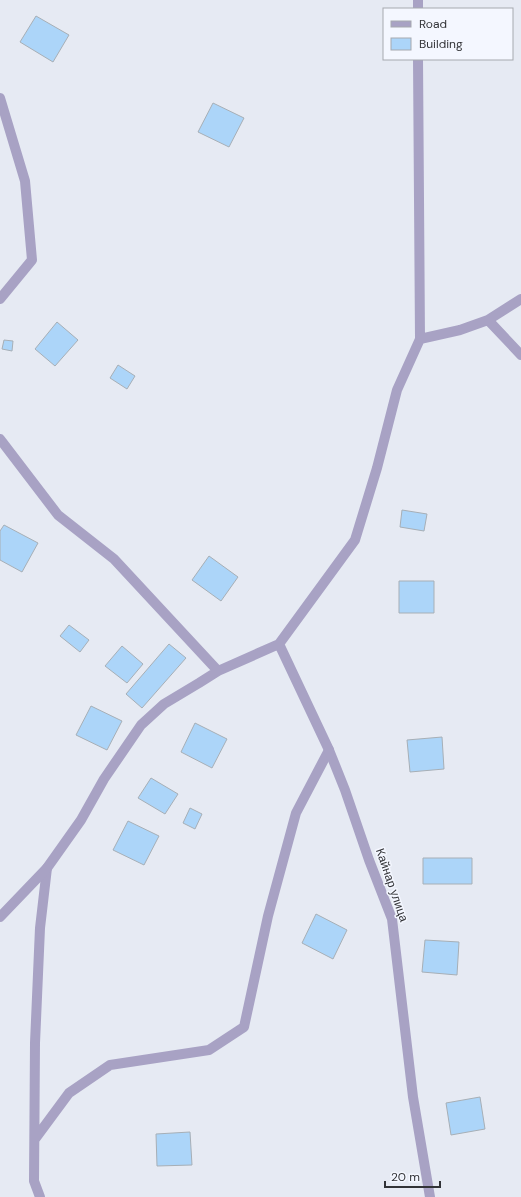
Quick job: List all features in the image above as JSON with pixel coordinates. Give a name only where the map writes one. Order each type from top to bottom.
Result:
[{"type":"street","points":[[0,917],[47,868],[81,820],[104,779],[141,725],[164,704],[218,671],[279,644],[355,540],[377,468],[398,390],[420,339],[418,60]]},
{"type":"street","points":[[0,98],[25,181],[32,260],[0,299]]},
{"type":"street","points":[[420,339],[460,330],[488,320],[521,299]]},
{"type":"street","points":[[488,320],[521,355]]},
{"type":"street","points":[[0,439],[58,515],[114,559],[218,671]]},
{"type":"street","name":"Кайнар улица","points":[[279,644],[329,750],[392,919],[413,1097],[430,1197]]},
{"type":"street","points":[[35,1139],[69,1093],[110,1066],[208,1050],[244,1027],[268,916],[296,813],[329,750]]},
{"type":"street","points":[[40,1197],[34,1181],[35,1043],[40,928],[47,868]]},
{"type":"building","points":[[36,16],[69,35],[53,62],[20,42]]},
{"type":"building","points":[[213,103],[244,118],[229,147],[198,132]]},
{"type":"building","points":[[57,322],[78,340],[55,366],[35,349]]},
{"type":"building","points":[[4,340],[13,341],[12,351],[2,349]]},
{"type":"building","points":[[118,365],[135,376],[127,389],[110,378]]},
{"type":"building","points":[[402,510],[427,514],[424,531],[400,527]]},
{"type":"building","points":[[4,525],[38,543],[22,572],[0,560],[0,531]]},
{"type":"building","points":[[209,556],[238,577],[221,601],[192,580]]},
{"type":"building","points":[[399,581],[434,581],[434,613],[399,613]]},
{"type":"building","points":[[69,625],[89,640],[80,652],[60,636]]},
{"type":"building","points":[[169,644],[186,658],[142,708],[126,694]]},
{"type":"building","points":[[122,646],[143,664],[127,683],[105,666]]},
{"type":"building","points":[[91,706],[122,721],[107,750],[76,735]]},
{"type":"building","points":[[195,723],[227,739],[212,768],[181,752]]},
{"type":"building","points":[[442,737],[444,769],[410,772],[407,740]]},
{"type":"building","points":[[151,778],[178,794],[165,814],[138,798]]},
{"type":"building","points":[[190,808],[202,814],[195,829],[183,823]]},
{"type":"building","points":[[128,821],[159,836],[144,865],[113,850]]},
{"type":"building","points":[[423,858],[472,858],[472,884],[423,884]]},
{"type":"building","points":[[316,914],[347,930],[333,959],[302,943]]},
{"type":"building","points":[[425,940],[459,942],[457,975],[422,972]]},
{"type":"building","points":[[480,1097],[485,1129],[451,1135],[446,1103]]},
{"type":"building","points":[[190,1132],[192,1165],[157,1166],[156,1134]]}]
